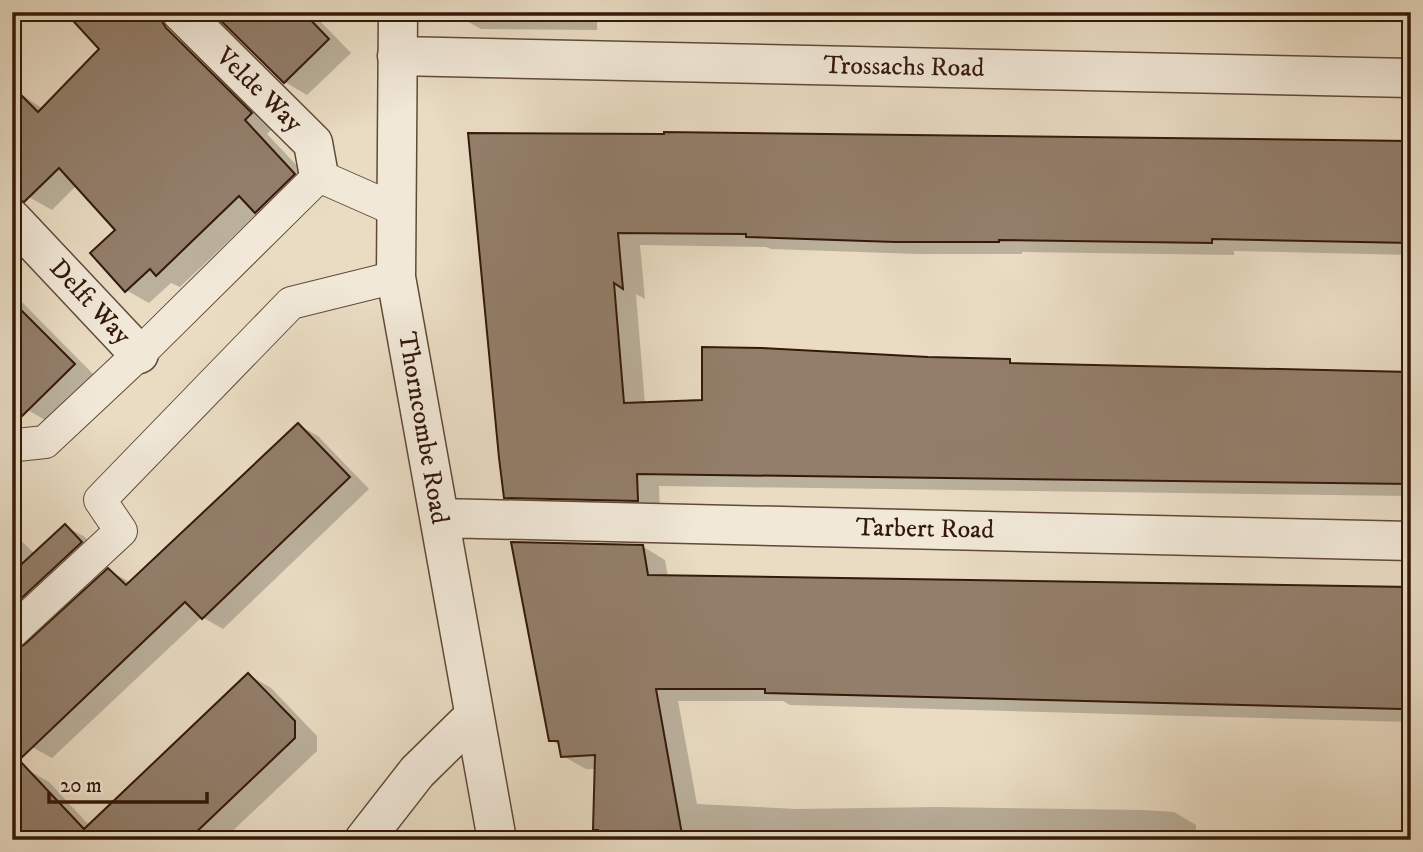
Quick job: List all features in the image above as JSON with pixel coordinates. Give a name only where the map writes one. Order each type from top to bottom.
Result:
[{"type":"street","name":"Velde Way","points":[[181,12],[313,143],[318,176]]},
{"type":"street","name":"Thorncombe Road","points":[[398,12],[396,277],[497,840]]},
{"type":"street","name":"Trossachs Road","points":[[397,56],[1411,78]]},
{"type":"street","name":"Delft Way","points":[[12,219],[139,354]]},
{"type":"street","name":"Tarbert Road","points":[[440,518],[1411,541]]},
{"type":"street","points":[[364,840],[417,772],[473,717]]},
{"type":"lane","points":[[12,442],[17,445],[45,442],[139,354],[318,176],[396,210]]},
{"type":"lane","points":[[12,632],[121,531],[100,500],[291,303],[396,277]]},
{"type":"building","points":[[65,12],[160,12],[160,18],[166,28],[252,113],[245,120],[295,174],[255,213],[239,196],[156,276],[150,269],[125,292],[90,253],[115,230],[59,168],[24,202],[12,198],[12,86],[38,112],[99,49]]},
{"type":"building","points":[[212,12],[303,12],[329,39],[284,83]]},
{"type":"building","points":[[664,132],[1411,141],[1411,243],[1212,239],[1212,243],[999,240],[895,242],[746,237],[746,234],[618,233],[623,289],[614,283],[624,403],[702,400],[702,347],[1010,359],[1010,363],[1411,372],[1411,484],[637,474],[638,501],[504,498],[468,133]]},
{"type":"building","points":[[12,301],[75,364],[14,424],[12,424]]},
{"type":"building","points":[[298,423],[350,477],[202,619],[185,602],[19,760],[84,829],[248,673],[295,721],[295,738],[188,840],[12,840],[12,650],[24,645],[108,568],[126,585]]},
{"type":"building","points":[[65,524],[82,542],[12,607],[12,573]]},
{"type":"building","points":[[511,542],[643,545],[648,575],[1411,587],[1411,660],[1403,660],[1402,709],[765,693],[765,689],[656,689],[683,840],[599,840],[598,830],[593,830],[595,755],[561,757],[558,741],[549,741]]}]
